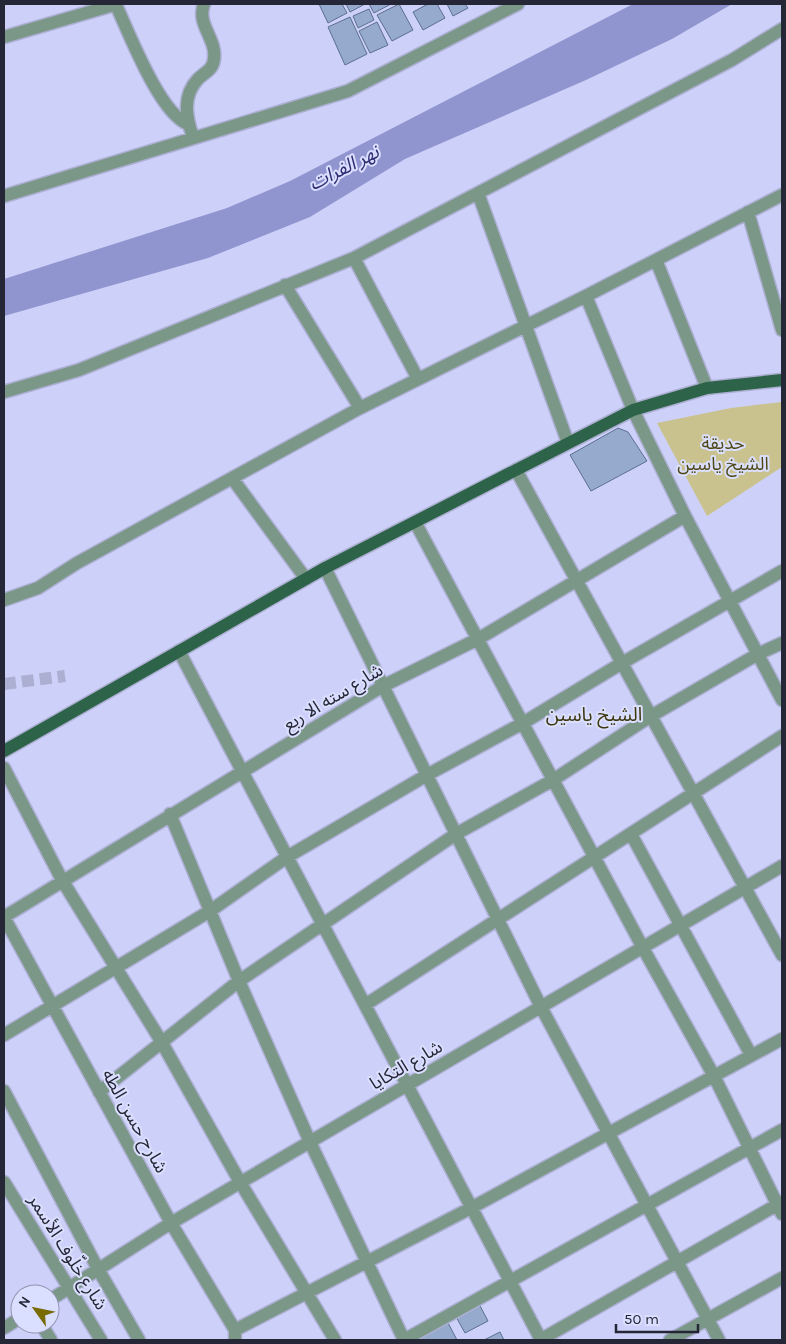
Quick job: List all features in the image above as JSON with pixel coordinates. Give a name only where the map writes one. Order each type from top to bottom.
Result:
[{"type":"main road","points":[[4,752],[326,568],[633,410],[707,388],[782,380]]},
{"type":"street","points":[[4,37],[116,4],[156,88],[176,118],[188,124]]},
{"type":"street","points":[[193,137],[188,124],[187,100],[193,86],[212,66],[214,58],[214,48],[203,24],[202,9],[204,4]]},
{"type":"street","points":[[4,196],[348,91],[518,4]]},
{"type":"street","points":[[4,392],[79,370],[354,258],[732,60],[782,30]]},
{"type":"street","points":[[478,193],[568,443]]},
{"type":"street","points":[[4,600],[38,588],[77,563],[360,408],[586,296],[782,194]]},
{"type":"street","points":[[748,212],[782,330]]},
{"type":"street","points":[[354,258],[418,379]]},
{"type":"street","points":[[656,260],[707,388]]},
{"type":"street","points":[[285,285],[360,408]]},
{"type":"street","points":[[586,296],[633,410],[685,516],[782,700]]},
{"type":"street","points":[[516,470],[782,955]]},
{"type":"street","points":[[232,478],[306,579]]},
{"type":"street","name":"شارع سته الا ربع","points":[[4,917],[170,814],[243,772],[383,686],[478,639],[685,516]]},
{"type":"street","points":[[179,651],[540,1340],[677,1262],[781,1207],[714,1076],[643,948],[415,522]]},
{"type":"street","points":[[326,568],[541,1007],[719,1340]]},
{"type":"street","points":[[4,1036],[210,911],[287,857],[427,774],[523,723],[622,663],[782,572]]},
{"type":"street","points":[[99,1092],[161,1041],[239,982],[456,834],[553,780],[651,716],[758,654],[782,643]]},
{"type":"street","points":[[365,1006],[782,736]]},
{"type":"street","points":[[4,768],[62,880],[161,1041],[240,1182],[335,1340]]},
{"type":"street","points":[[170,814],[239,982],[310,1142],[404,1340],[782,1130]]},
{"type":"street","points":[[631,834],[751,1056]]},
{"type":"street","name":"شارع التكايا","points":[[60,1294],[171,1223],[240,1182],[782,866]]},
{"type":"street","name":"شارح حسن الطه","points":[[4,917],[171,1223],[235,1335]]},
{"type":"street","points":[[235,1335],[366,1260],[471,1208],[782,1038]]},
{"type":"street","points":[[4,1091],[98,1269],[140,1340]]},
{"type":"street","name":"شارع خلّوف الأسمر","points":[[4,1182],[102,1340]]},
{"type":"street","points":[[670,1340],[782,1278]]},
{"type":"green space","name":"حديقة الشيخ ياسين","points":[[782,402],[782,467],[707,516],[657,423],[731,408]]},
{"type":"water","name":"نهر الفرات","points":[[633,4],[732,4],[672,39],[586,80],[405,159],[310,217],[208,258],[4,316],[4,279],[227,208],[290,181]]},
{"type":"building","points":[[319,4],[342,4],[347,13],[328,23]]},
{"type":"building","points":[[346,4],[365,4],[350,12]]},
{"type":"building","points":[[369,4],[391,4],[374,13]]},
{"type":"building","points":[[399,4],[413,30],[392,41],[377,15]]},
{"type":"building","points":[[428,4],[437,4],[445,18],[423,30],[413,12]]},
{"type":"building","points":[[447,4],[465,4],[468,8],[453,16]]},
{"type":"building","points":[[369,9],[374,20],[358,28],[353,16]]},
{"type":"building","points":[[350,17],[367,54],[345,65],[328,27]]},
{"type":"building","points":[[377,22],[388,45],[370,53],[359,31]]},
{"type":"building","points":[[618,428],[628,432],[647,461],[591,491],[570,455]]},
{"type":"building","points":[[478,1302],[488,1321],[465,1333],[455,1315]]},
{"type":"building","points":[[447,1321],[457,1340],[412,1340]]},
{"type":"building","points":[[500,1332],[504,1340],[484,1340]]},
{"type":"tunnel","points":[[4,684],[65,676]]},
{"type":"district","name":"الشيخ ياسين","points":[[594,715]]}]
